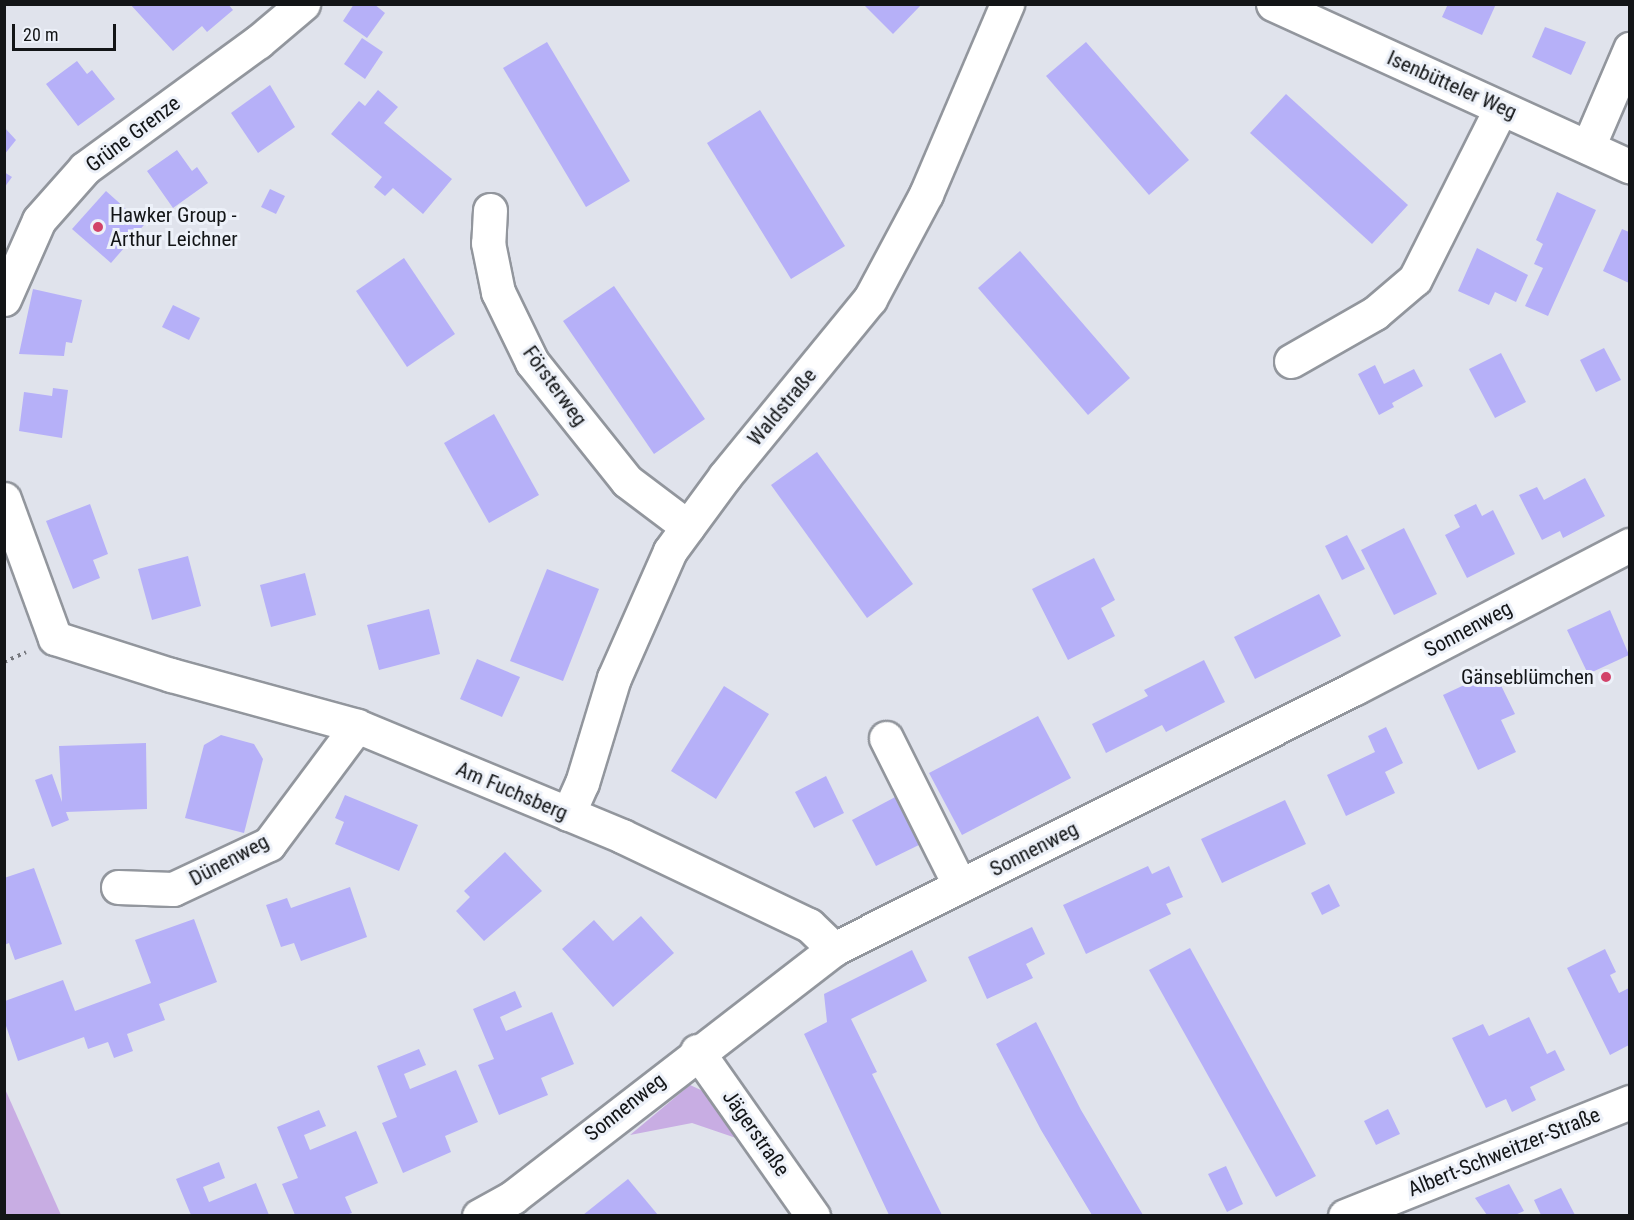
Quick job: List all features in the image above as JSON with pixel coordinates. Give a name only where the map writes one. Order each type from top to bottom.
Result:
[{"type":"street","name":"Grüne Grenze","points":[[4,299],[39,220],[85,168],[258,42],[303,4]]},
{"type":"street","name":"Waldstraße","points":[[568,814],[582,783],[614,678],[670,551],[870,299],[926,194],[1007,4]]},
{"type":"street","name":"Isenbütteler Weg","points":[[1273,4],[1629,167]]},
{"type":"street","points":[[1588,147],[1629,49]]},
{"type":"street","points":[[1291,361],[1375,313],[1415,279],[1501,108]]},
{"type":"street","name":"Försterweg","points":[[490,210],[488,243],[498,292],[532,362],[627,481],[688,527]]},
{"type":"street","name":"Am Fuchsberg","points":[[4,499],[55,638],[171,675],[357,726],[568,814],[809,925],[834,949]]},
{"type":"street","name":"Sonnenweg","points":[[479,1215],[513,1197],[697,1051],[834,949],[1629,545]]},
{"type":"street","name":"Dünenweg","points":[[118,887],[173,890],[269,844],[357,726]]},
{"type":"street","points":[[886,738],[960,886]]},
{"type":"street","name":"Jägerstraße","points":[[697,1051],[813,1215]]},
{"type":"street","name":"Albert-Schweitzer-Straße","points":[[1345,1215],[1629,1102]]},
{"type":"shaded area","points":[[690,1085],[703,1091],[736,1138],[692,1123],[630,1135]]},
{"type":"shaded area","points":[[5,1089],[61,1215],[5,1215]]},
{"type":"building","points":[[130,4],[228,4],[233,10],[207,32],[202,26],[173,51]]},
{"type":"building","points":[[354,4],[374,4],[385,13],[367,38],[343,21]]},
{"type":"building","points":[[863,4],[922,4],[893,34]]},
{"type":"building","points":[[1448,4],[1496,4],[1482,35],[1442,17]]},
{"type":"building","points":[[1545,27],[1586,42],[1571,75],[1532,57]]},
{"type":"building","points":[[362,38],[383,52],[365,79],[344,64]]},
{"type":"building","points":[[547,42],[630,181],[586,207],[503,68]]},
{"type":"building","points":[[1086,42],[1189,160],[1149,195],[1046,76]]},
{"type":"building","points":[[77,61],[87,74],[92,70],[115,99],[78,126],[46,84]]},
{"type":"building","points":[[270,85],[295,127],[258,153],[231,113]]},
{"type":"building","points":[[378,90],[398,107],[384,123],[452,179],[423,214],[393,188],[385,196],[374,187],[382,177],[331,134],[359,101],[365,106]]},
{"type":"building","points":[[1286,94],[1408,205],[1372,244],[1250,133]]},
{"type":"building","points":[[760,110],[845,246],[791,279],[707,143]]},
{"type":"building","points":[[4,127],[16,140],[4,155]]},
{"type":"building","points":[[177,150],[192,171],[197,167],[208,183],[173,208],[147,171]]},
{"type":"building","points":[[4,172],[12,177],[4,188]]},
{"type":"building","points":[[270,189],[285,196],[276,214],[261,207]]},
{"type":"building","points":[[106,191],[144,225],[111,263],[72,229]]},
{"type":"building","points":[[1557,192],[1596,210],[1548,316],[1525,306],[1543,268],[1534,264],[1543,244],[1536,240]]},
{"type":"building","points":[[1622,229],[1629,232],[1629,283],[1603,271]]},
{"type":"building","points":[[1477,248],[1528,275],[1516,302],[1495,292],[1489,305],[1458,291]]},
{"type":"building","points":[[1020,251],[1130,378],[1088,415],[978,288]]},
{"type":"building","points":[[404,258],[455,334],[407,367],[356,291]]},
{"type":"building","points":[[614,286],[705,419],[654,454],[563,321]]},
{"type":"building","points":[[33,289],[82,300],[72,343],[66,342],[64,356],[19,354]]},
{"type":"building","points":[[173,305],[200,318],[189,340],[162,327]]},
{"type":"building","points":[[1604,348],[1621,380],[1596,392],[1580,360]]},
{"type":"building","points":[[1501,353],[1526,402],[1495,418],[1469,369]]},
{"type":"building","points":[[1375,365],[1384,384],[1414,369],[1423,386],[1392,403],[1394,407],[1379,415],[1358,374]]},
{"type":"building","points":[[53,388],[68,390],[62,438],[19,431],[24,392],[52,396]]},
{"type":"building","points":[[494,414],[539,495],[489,523],[444,443]]},
{"type":"building","points":[[817,452],[913,584],[867,618],[771,485]]},
{"type":"building","points":[[1585,478],[1605,516],[1563,538],[1560,531],[1542,540],[1519,495],[1537,487],[1544,500]]},
{"type":"building","points":[[90,504],[108,554],[93,560],[100,578],[73,589],[46,521]]},
{"type":"building","points":[[1476,504],[1482,516],[1493,510],[1515,554],[1467,578],[1445,535],[1460,527],[1454,515]]},
{"type":"building","points":[[1404,528],[1437,594],[1394,615],[1361,550]]},
{"type":"building","points":[[1347,535],[1365,569],[1342,580],[1325,546]]},
{"type":"building","points":[[188,556],[201,606],[152,620],[138,569]]},
{"type":"building","points":[[1094,558],[1115,600],[1101,608],[1115,636],[1068,660],[1032,589]]},
{"type":"building","points":[[547,569],[599,589],[563,681],[510,661]]},
{"type":"building","points":[[305,573],[316,615],[271,627],[260,585]]},
{"type":"building","points":[[1319,594],[1341,636],[1255,679],[1234,637]]},
{"type":"building","points":[[429,609],[440,654],[379,670],[367,625]]},
{"type":"building","points":[[1610,610],[1629,655],[1588,674],[1567,630]]},
{"type":"building","points":[[477,659],[520,677],[502,717],[460,699]]},
{"type":"building","points":[[1204,660],[1225,702],[1166,732],[1162,725],[1106,753],[1092,724],[1148,696],[1144,690]]},
{"type":"building","points":[[1494,671],[1515,714],[1501,720],[1516,752],[1478,770],[1443,695]]},
{"type":"building","points":[[724,686],[769,714],[716,799],[671,771]]},
{"type":"building","points":[[1038,716],[1071,778],[962,835],[929,773]]},
{"type":"building","points":[[1386,727],[1403,763],[1385,772],[1395,793],[1346,816],[1327,775],[1375,752],[1368,736]]},
{"type":"building","points":[[221,735],[254,744],[263,759],[244,833],[185,818],[204,745]]},
{"type":"building","points":[[146,743],[147,809],[66,812],[69,820],[52,827],[35,780],[52,774],[62,802],[59,746]]},
{"type":"building","points":[[826,776],[844,813],[814,828],[795,792]]},
{"type":"building","points":[[345,795],[418,825],[399,871],[335,844],[344,822],[335,818]]},
{"type":"building","points":[[899,795],[923,843],[876,866],[852,820]]},
{"type":"building","points":[[1285,800],[1306,844],[1222,883],[1201,839]]},
{"type":"building","points":[[505,852],[542,891],[484,941],[456,911],[470,897],[464,891]]},
{"type":"building","points":[[1148,866],[1152,874],[1169,866],[1183,897],[1166,904],[1171,914],[1086,954],[1063,905]]},
{"type":"building","points":[[34,868],[62,944],[15,960],[9,943],[4,945],[4,878]]},
{"type":"building","points":[[1329,884],[1340,906],[1322,915],[1311,893]]},
{"type":"building","points":[[350,887],[367,937],[301,961],[294,943],[281,947],[266,905],[287,898],[291,908]]},
{"type":"building","points":[[641,916],[674,953],[613,1007],[562,949],[594,920],[613,941]]},
{"type":"building","points":[[194,919],[217,982],[159,1004],[165,1020],[127,1034],[133,1051],[114,1058],[108,1042],[88,1049],[84,1037],[18,1061],[5,1023],[5,1001],[63,980],[75,1011],[151,983],[135,940]]},
{"type":"building","points":[[1032,927],[1045,954],[1026,964],[1033,978],[987,999],[968,957]]},
{"type":"building","points":[[1190,948],[1316,1176],[1276,1197],[1149,970]]},
{"type":"building","points":[[1605,949],[1616,972],[1610,975],[1619,993],[1629,988],[1629,1045],[1610,1055],[1567,968]]},
{"type":"building","points":[[912,950],[927,981],[851,1019],[877,1072],[872,1074],[942,1215],[889,1215],[804,1034],[827,1022],[824,994]]},
{"type":"building","points":[[515,991],[522,1007],[500,1017],[506,1031],[552,1012],[574,1064],[541,1078],[548,1095],[499,1115],[478,1065],[494,1059],[473,1009]]},
{"type":"building","points":[[1529,1017],[1547,1054],[1555,1050],[1565,1070],[1530,1087],[1536,1100],[1512,1112],[1506,1099],[1486,1108],[1452,1038],[1483,1024],[1489,1036]]},
{"type":"building","points":[[1036,1022],[1081,1110],[1143,1215],[1092,1215],[1041,1130],[996,1044]]},
{"type":"building","points":[[419,1049],[426,1065],[404,1074],[410,1089],[456,1070],[478,1122],[445,1136],[451,1152],[403,1173],[382,1123],[397,1117],[377,1066]]},
{"type":"building","points":[[1388,1109],[1400,1134],[1376,1145],[1364,1121]]},
{"type":"building","points":[[319,1110],[326,1126],[304,1135],[310,1150],[356,1131],[378,1183],[345,1197],[352,1213],[346,1215],[295,1215],[282,1184],[298,1178],[277,1127]]},
{"type":"building","points":[[219,1162],[225,1178],[203,1187],[209,1202],[256,1183],[269,1215],[191,1215],[176,1179]]},
{"type":"building","points":[[1226,1166],[1243,1204],[1227,1212],[1208,1174]]},
{"type":"building","points":[[628,1179],[658,1215],[583,1215]]},
{"type":"building","points":[[1509,1184],[1524,1211],[1515,1215],[1487,1215],[1475,1198]]},
{"type":"building","points":[[1561,1188],[1575,1215],[1541,1215],[1534,1200]]},
{"type":"place","name":"Hawker Group - Arthur Leichner","points":[[98,227]]},
{"type":"place","name":"Gänseblümchen","points":[[1606,677]]}]
